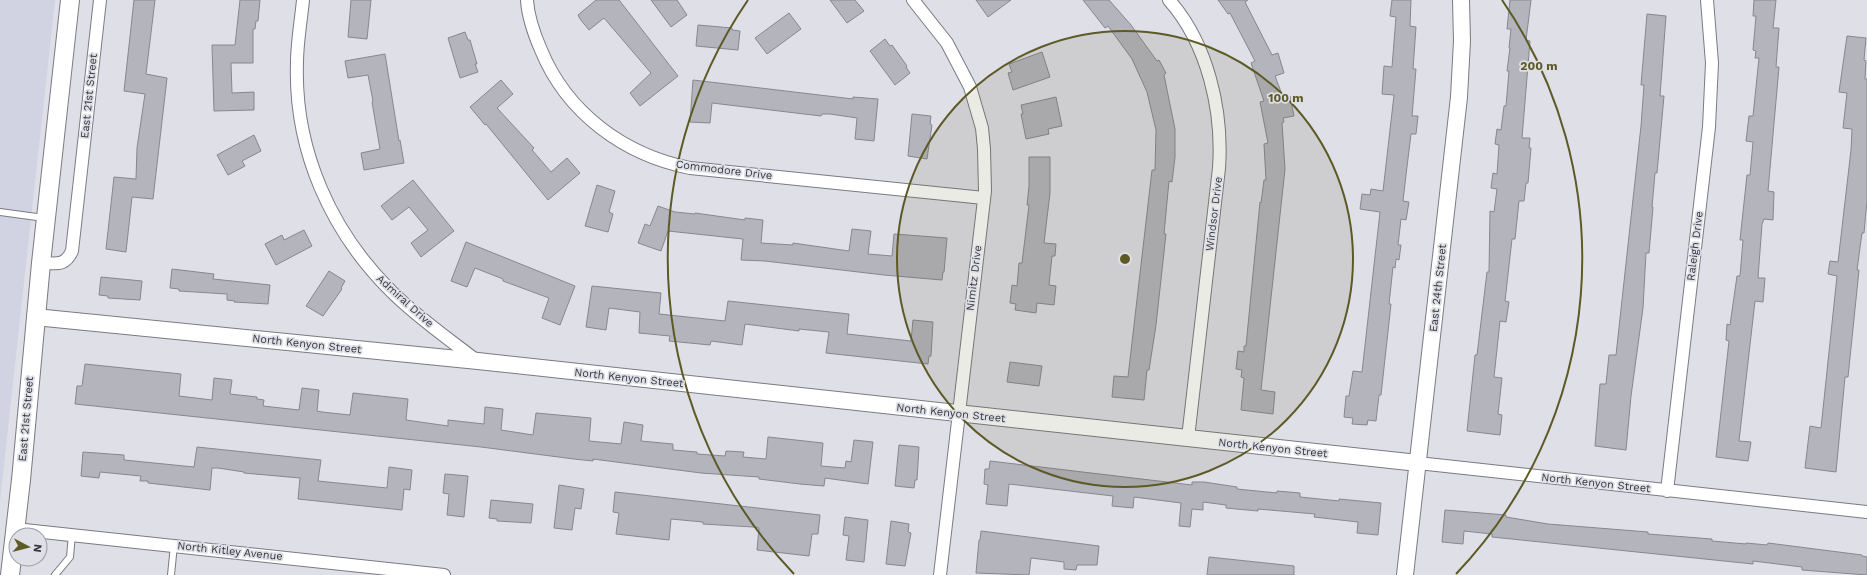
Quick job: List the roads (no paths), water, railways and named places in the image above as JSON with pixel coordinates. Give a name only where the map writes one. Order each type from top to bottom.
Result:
[{"type":"main road","name":"East 21st Street","points":[[15,527],[35,317],[70,0]]},
{"type":"street","name":"East 21st Street","points":[[41,263],[65,262],[69,259],[72,251],[100,0]]},
{"type":"street","name":"Admiral Drive","points":[[303,0],[297,62],[299,107],[309,157],[324,199],[346,237],[363,261],[378,278],[410,308],[478,361]]},
{"type":"street","name":"Commodore Drive","points":[[527,0],[530,20],[539,46],[551,72],[566,95],[596,125],[637,151],[664,161],[690,168],[984,198]]},
{"type":"street","name":"Nimitz Drive","points":[[913,0],[951,49],[972,94],[980,121],[984,149],[984,198],[940,575]]},
{"type":"street","name":"Windsor Drive","points":[[1169,0],[1190,32],[1202,57],[1211,84],[1219,125],[1219,168],[1188,438]]},
{"type":"street","name":"East 24th Street","points":[[1405,575],[1459,97],[1462,41],[1460,0]]},
{"type":"street","name":"Raleigh Drive","points":[[1667,491],[1709,127],[1712,63],[1707,0]]},
{"type":"street","name":"North Kenyon Street","points":[[35,317],[478,361],[1867,512]]},
{"type":"street","name":"North Kitley Avenue","points":[[48,532],[444,575]]},
{"type":"lane","points":[[0,212],[46,218]]},
{"type":"lane","points":[[55,575],[70,557],[72,534]]},
{"type":"lane","points":[[171,575],[174,545]]}]
